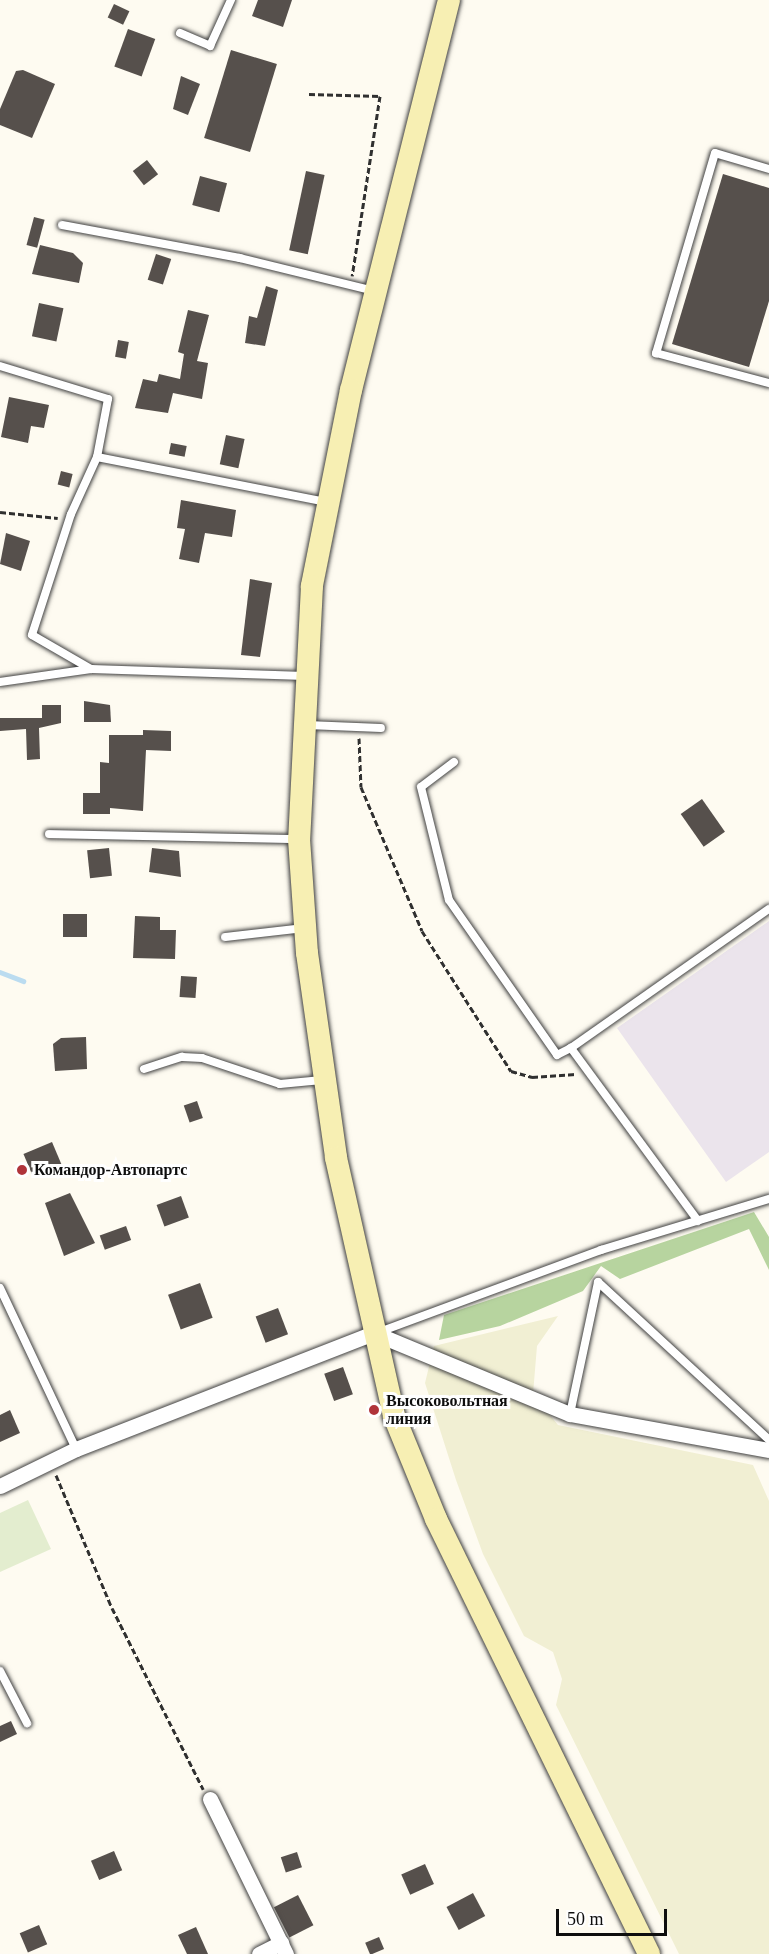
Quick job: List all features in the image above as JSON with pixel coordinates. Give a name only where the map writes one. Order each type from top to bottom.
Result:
[{"type":"main road","points":[[449,0],[326,502],[312,586],[305,676],[299,839],[305,928],[323,1080],[374,1333],[394,1416],[431,1508],[649,1954]]},
{"type":"street","points":[[0,1486],[76,1449],[374,1333],[570,1414],[769,1450]]},
{"type":"street","points":[[210,1799],[283,1949],[259,1954]]},
{"type":"lane","points":[[180,33],[210,46],[231,0]]},
{"type":"lane","points":[[769,169],[715,153],[656,353],[769,382]]},
{"type":"lane","points":[[62,225],[240,258],[376,291]]},
{"type":"lane","points":[[0,366],[108,399],[97,457],[71,514],[32,635],[91,669]]},
{"type":"lane","points":[[97,457],[326,502]]},
{"type":"lane","points":[[0,682],[91,669],[305,676]]},
{"type":"lane","points":[[303,725],[381,728]]},
{"type":"lane","points":[[454,762],[421,787],[449,900],[557,1055],[571,1048],[769,909]]},
{"type":"lane","points":[[48,834],[299,839]]},
{"type":"lane","points":[[225,938],[305,928]]},
{"type":"lane","points":[[571,1048],[698,1221]]},
{"type":"lane","points":[[144,1069],[182,1058],[202,1058],[280,1084],[323,1080]]},
{"type":"lane","points":[[374,1333],[601,1250],[768,1200]]},
{"type":"lane","points":[[570,1414],[598,1282],[769,1440]]},
{"type":"lane","points":[[0,1288],[76,1449]]},
{"type":"lane","points":[[0,1671],[27,1723]]},
{"type":"path","points":[[309,94],[380,96],[350,286]]},
{"type":"path","points":[[0,512],[56,518],[71,514]]},
{"type":"path","points":[[359,727],[361,787],[422,931],[511,1071],[593,1078]]},
{"type":"path","points":[[51,1463],[112,1608],[156,1686],[191,1772],[210,1799]]},
{"type":"shaded area","points":[[769,921],[769,1152],[726,1182],[617,1028]]},
{"type":"shaded area","points":[[558,1316],[537,1346],[533,1394],[558,1425],[753,1465],[769,1501],[769,1954],[679,1954],[556,1705],[562,1679],[553,1652],[524,1636],[483,1554],[456,1480],[425,1383],[434,1346]]},
{"type":"green space","points":[[754,1212],[769,1237],[769,1270],[749,1229],[620,1279],[601,1266],[583,1291],[500,1326],[439,1340],[444,1315]]},
{"type":"green space","points":[[28,1500],[51,1549],[0,1572],[0,1513]]},
{"type":"building","points":[[258,0],[292,0],[283,27],[252,16]]},
{"type":"building","points":[[114,4],[129,11],[123,25],[108,18]]},
{"type":"building","points":[[128,29],[155,39],[142,77],[114,67]]},
{"type":"building","points":[[231,50],[277,64],[250,152],[204,138]]},
{"type":"building","points":[[23,70],[55,84],[32,138],[0,125],[0,109],[16,71]]},
{"type":"building","points":[[181,76],[200,84],[188,115],[173,109]]},
{"type":"building","points":[[147,160],[158,174],[144,185],[133,171]]},
{"type":"building","points":[[306,171],[325,175],[308,254],[289,250]]},
{"type":"building","points":[[723,174],[769,188],[769,301],[749,367],[672,344]]},
{"type":"building","points":[[200,176],[227,183],[219,212],[192,205]]},
{"type":"building","points":[[34,217],[45,220],[37,248],[26,245]]},
{"type":"building","points":[[40,245],[73,253],[83,263],[79,283],[32,274]]},
{"type":"building","points":[[156,254],[171,259],[163,285],[148,280]]},
{"type":"building","points":[[266,286],[278,290],[265,346],[245,343],[249,316],[257,318]]},
{"type":"building","points":[[39,303],[63,308],[56,341],[32,336]]},
{"type":"building","points":[[188,310],[209,315],[197,361],[208,363],[202,399],[173,393],[168,413],[135,408],[143,379],[157,382],[159,374],[180,379],[184,354],[178,352]]},
{"type":"building","points":[[118,340],[129,342],[126,359],[115,357]]},
{"type":"building","points":[[9,397],[49,405],[44,428],[31,426],[28,443],[1,437]]},
{"type":"building","points":[[226,435],[245,439],[238,468],[220,464]]},
{"type":"building","points":[[171,443],[187,446],[185,457],[169,454]]},
{"type":"building","points":[[61,471],[73,474],[69,487],[58,485]]},
{"type":"building","points":[[181,500],[236,510],[232,537],[205,533],[199,563],[179,559],[185,529],[177,528]]},
{"type":"building","points":[[6,533],[30,541],[21,571],[0,564]]},
{"type":"building","points":[[250,579],[272,583],[260,657],[241,655]]},
{"type":"building","points":[[84,701],[110,705],[111,722],[84,722]]},
{"type":"building","points":[[42,705],[61,705],[61,723],[39,728],[40,759],[27,760],[26,729],[0,731],[0,718],[42,718]]},
{"type":"building","points":[[143,730],[171,731],[171,751],[146,750],[143,811],[110,808],[110,814],[83,814],[83,793],[100,793],[100,762],[109,763],[109,735],[143,735]]},
{"type":"building","points":[[702,799],[725,832],[704,847],[681,814]]},
{"type":"building","points":[[109,848],[112,876],[90,878],[87,850]]},
{"type":"building","points":[[152,848],[179,851],[181,877],[149,872]]},
{"type":"building","points":[[63,914],[87,914],[87,937],[63,937]]},
{"type":"building","points":[[135,916],[160,917],[160,930],[176,930],[175,959],[133,958]]},
{"type":"building","points":[[181,976],[197,977],[195,998],[180,997]]},
{"type":"building","points":[[86,1037],[87,1069],[55,1071],[53,1044],[61,1038]]},
{"type":"building","points":[[197,1101],[203,1118],[190,1123],[184,1106]]},
{"type":"building","points":[[52,1142],[62,1166],[34,1178],[23,1154]]},
{"type":"building","points":[[70,1193],[95,1243],[64,1256],[45,1203]]},
{"type":"building","points":[[181,1196],[189,1218],[164,1227],[157,1205]]},
{"type":"building","points":[[126,1226],[131,1240],[105,1250],[100,1236]]},
{"type":"building","points":[[200,1283],[213,1318],[181,1329],[168,1295]]},
{"type":"building","points":[[278,1308],[288,1334],[266,1343],[256,1317]]},
{"type":"building","points":[[343,1367],[353,1394],[334,1401],[324,1374]]},
{"type":"building","points":[[10,1410],[20,1433],[0,1442],[0,1415]]},
{"type":"building","points":[[11,1721],[17,1734],[0,1742],[0,1726]]},
{"type":"building","points":[[114,1851],[122,1870],[99,1880],[91,1861]]},
{"type":"building","points":[[297,1852],[302,1867],[286,1872],[281,1857]]},
{"type":"building","points":[[425,1864],[434,1884],[410,1895],[401,1875]]},
{"type":"building","points":[[473,1893],[485,1916],[459,1930],[447,1907]]},
{"type":"building","points":[[298,1895],[313,1925],[289,1938],[274,1907]]},
{"type":"building","points":[[39,1925],[47,1944],[28,1953],[20,1933]]},
{"type":"building","points":[[196,1927],[208,1954],[187,1954],[178,1935]]},
{"type":"building","points":[[379,1937],[384,1949],[370,1954],[365,1943]]},
{"type":"waterway","points":[[0,972],[23,981]]},
{"type":"place","name":"Командор-Автопартс","points":[[22,1170]]},
{"type":"place","name":"Высоковольтная линия","points":[[374,1410]]}]
